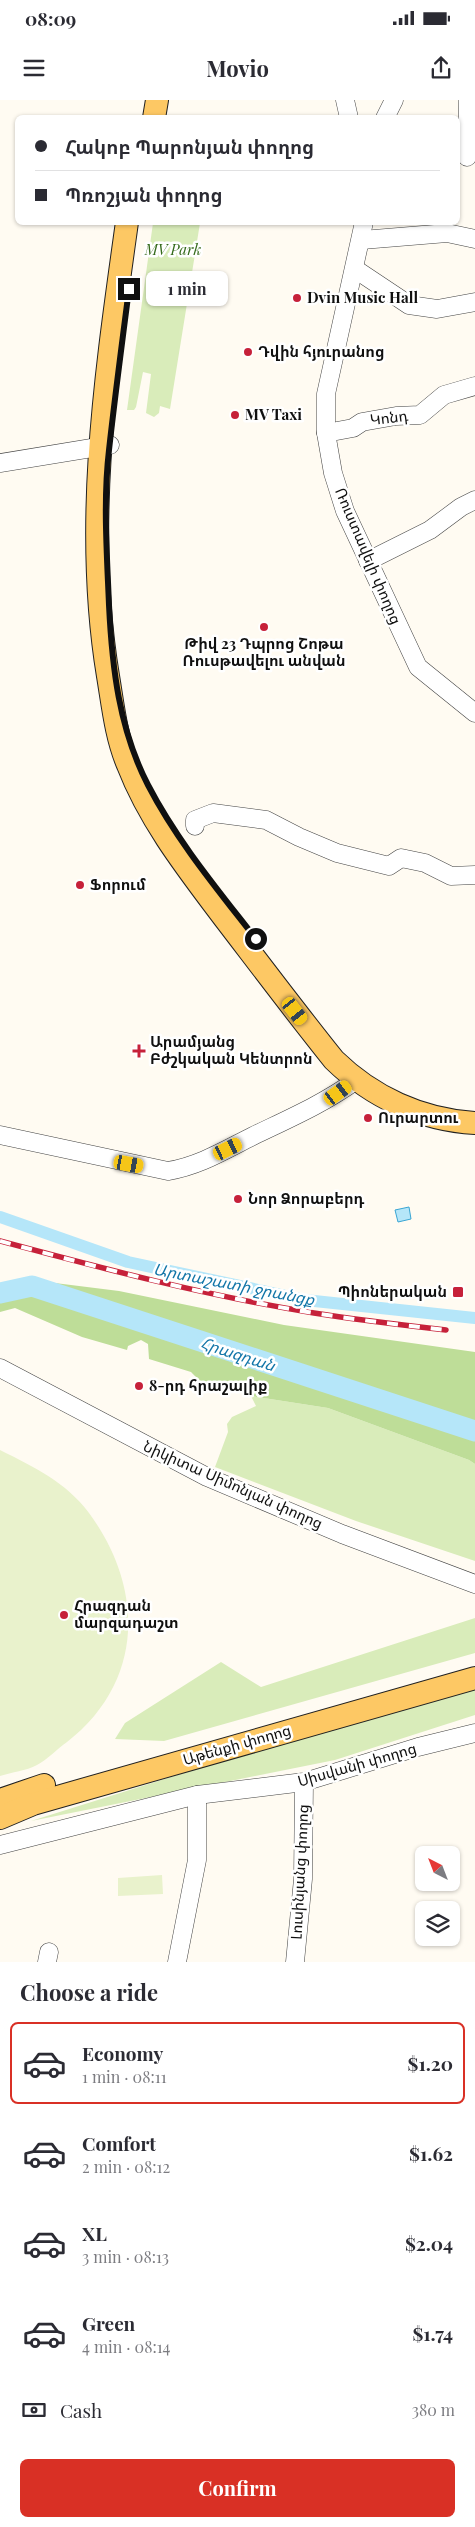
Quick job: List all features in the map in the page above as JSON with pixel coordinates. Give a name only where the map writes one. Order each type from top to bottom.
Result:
[{"type":"main road","points":[[142,115],[144,100]]},
{"type":"main road","points":[[154,115],[156,100]]},
{"type":"main road","points":[[127,225],[97,527],[100,631],[118,734],[128,766],[147,807],[212,903],[334,1060],[355,1081],[381,1097],[412,1110],[475,1123]]},
{"type":"main road","points":[[139,225],[104,449],[107,568],[113,669],[122,714],[135,754],[147,784],[179,837],[341,1048],[365,1070],[401,1093],[425,1104],[475,1115]]},
{"type":"main road","name":"Աթենքի փողոց","points":[[0,1800],[46,1784],[475,1663]]},
{"type":"main road","name":"Աթենքի փողոց","points":[[0,1818],[33,1804],[475,1678]]},
{"type":"street","points":[[345,100],[348,115]]},
{"type":"street","points":[[386,115],[394,100]]},
{"type":"street","points":[[467,157],[468,100]]},
{"type":"street","name":"Ռուստավելի փողոց","points":[[364,225],[362,240],[326,394],[326,433],[333,473],[346,511],[418,667],[475,713]]},
{"type":"street","points":[[362,240],[447,233],[475,239]]},
{"type":"street","points":[[355,269],[409,305],[437,309],[475,302]]},
{"type":"street","name":"Կոնդ","points":[[326,433],[353,428],[362,422],[396,416],[420,415],[444,395],[475,386]]},
{"type":"street","points":[[0,463],[104,449]]},
{"type":"street","points":[[0,469],[104,449]]},
{"type":"street","points":[[368,561],[430,530],[461,507],[475,500]]},
{"type":"street","points":[[195,826],[194,820],[213,813],[266,820],[299,837],[359,860],[389,866],[401,858],[425,863],[451,876],[475,875]]},
{"type":"street","points":[[0,1135],[129,1164],[168,1171],[182,1169],[211,1158],[331,1098],[355,1081]]},
{"type":"street","name":"Նիկիտա Սիմոնյան փողոց","points":[[0,1368],[207,1476],[342,1534],[475,1584]]},
{"type":"street","name":"Սիսվանի փողոց","points":[[0,1845],[196,1795],[304,1782],[475,1733]]},
{"type":"street","name":"Լուսինյանց փողոց","points":[[295,1962],[303,1879],[304,1782]]},
{"type":"street","points":[[177,1962],[197,1860],[196,1795]]},
{"type":"green space","name":"MV Park","points":[[153,225],[200,225],[170,409],[160,406],[159,413],[154,417],[146,413],[151,374],[143,372],[136,407],[134,410],[127,410]]},
{"type":"green space","points":[[39,1281],[119,1291],[284,1325],[475,1352],[475,1464],[469,1460],[328,1408],[251,1396],[218,1382],[202,1383],[191,1372],[149,1359],[148,1344],[141,1340],[128,1346],[127,1350],[82,1337],[15,1308],[0,1312],[0,1286]]},
{"type":"green space","points":[[251,1396],[328,1408],[469,1460],[475,1464],[475,1561],[356,1521],[215,1467],[228,1432],[227,1424],[232,1417],[256,1406]]},
{"type":"green space","name":"Հրազդան մարզադաշտ","points":[[0,1450],[49,1476],[70,1492],[89,1513],[107,1542],[120,1572],[127,1603],[128,1634],[123,1663],[111,1692],[92,1718],[41,1763],[28,1769],[0,1776]]},
{"type":"green space","points":[[475,1618],[475,1653],[164,1741],[115,1739],[125,1723],[221,1662],[261,1687]]},
{"type":"green space","points":[[475,1689],[475,1715],[335,1760],[31,1821],[330,1727]]},
{"type":"green space","points":[[162,1875],[163,1894],[118,1896],[118,1878]]},
{"type":"water","points":[[409,1207],[411,1219],[398,1222],[395,1210]]},
{"type":"waterway","name":"Արտաշատի ջրանցք","points":[[0,1217],[128,1262],[305,1300],[475,1318]]},
{"type":"waterway","name":"Հրազդան","points":[[0,1293],[32,1286],[475,1431]]},
{"type":"railway","points":[[0,1241],[117,1272],[235,1299],[330,1316],[446,1330]]},
{"type":"place","name":"Dvin Music Hall","points":[[297,298]]},
{"type":"place","name":"Դվին հյուրանոց","points":[[248,352]]},
{"type":"place","name":"MV Taxi","points":[[235,415]]},
{"type":"place","name":"Թիվ 23 Դպրոց Շոթա Ռուսթավելու անվան","points":[[264,627]]},
{"type":"place","name":"Ֆորում","points":[[80,885]]},
{"type":"place","name":"Արամյանց Բժշկական Կենտրոն","points":[[139,1051]]},
{"type":"place","name":"Ուրարտու","points":[[368,1118]]},
{"type":"place","name":"Նոր Ձորաբերդ","points":[[238,1199]]},
{"type":"place","name":"Պիոներական","points":[[458,1292]]},
{"type":"place","name":"8-րդ հրաշալիք","points":[[139,1386]]},
{"type":"place","name":"Հրազդան մարզադաշտ","points":[[64,1615]]},
{"type":"route","points":[[129,289],[109,452],[107,568],[113,669],[122,714],[147,784],[179,837],[256,939]]}]
